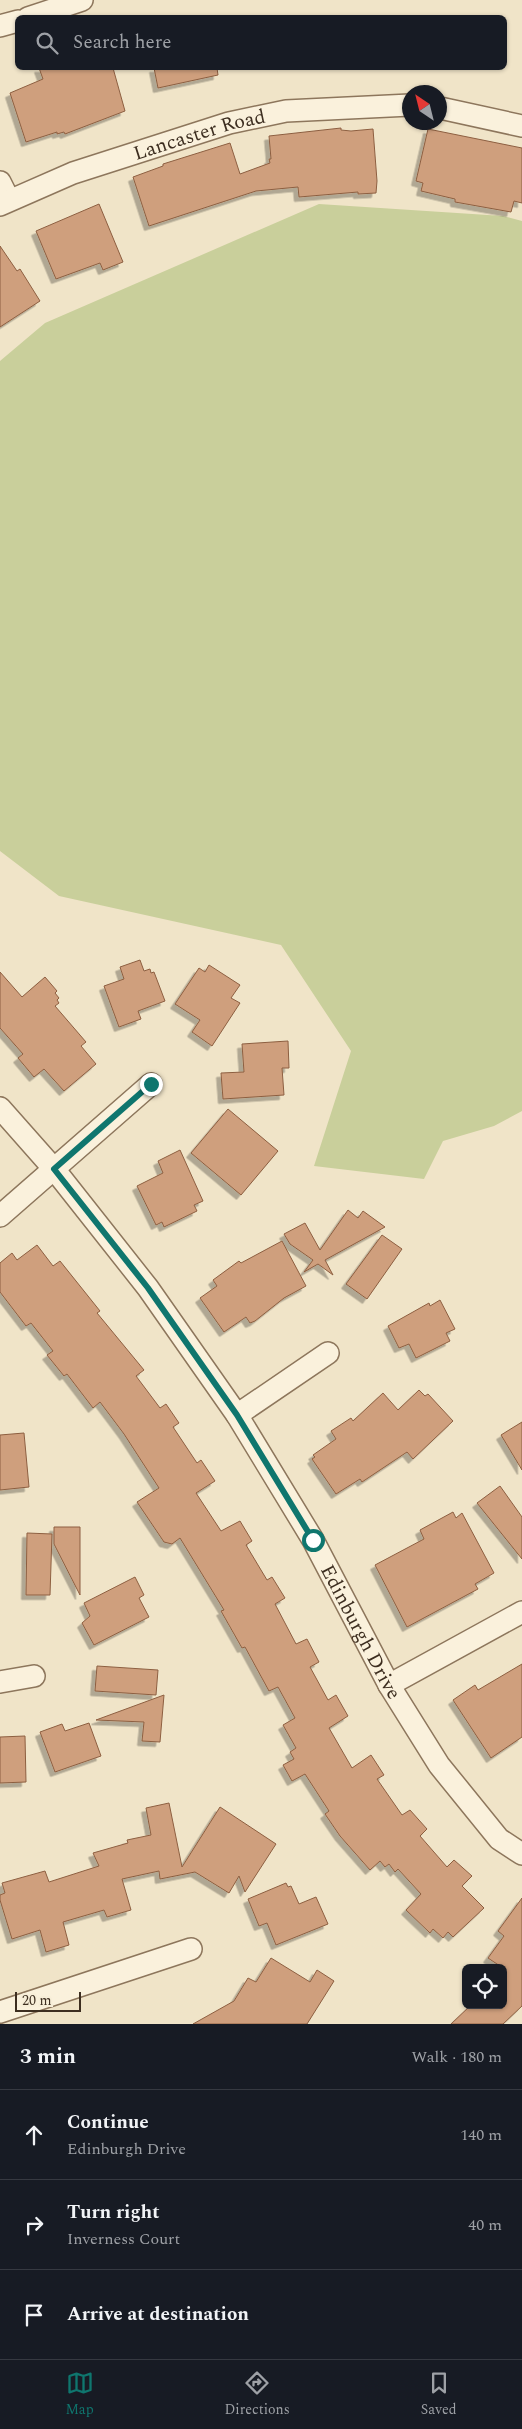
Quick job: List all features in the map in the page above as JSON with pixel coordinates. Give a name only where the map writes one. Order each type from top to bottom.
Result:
[{"type":"street","points":[[37,15],[82,0]]},
{"type":"street","points":[[0,26],[15,22]]},
{"type":"street","name":"Lancaster Road","points":[[3,196],[229,123],[286,111],[402,105]]},
{"type":"street","points":[[447,110],[522,126]]},
{"type":"street","points":[[0,1216],[151,1084]]},
{"type":"street","name":"Edinburgh Drive","points":[[0,1108],[54,1169],[148,1288],[237,1415],[313,1540],[389,1685],[439,1765],[499,1839],[522,1854]]},
{"type":"street","points":[[237,1415],[328,1353]]},
{"type":"street","points":[[389,1685],[522,1612]]},
{"type":"street","points":[[0,1682],[34,1676]]},
{"type":"street","points":[[0,2012],[191,1949]]},
{"type":"green space","points":[[319,204],[503,216],[522,221],[522,1111],[494,1126],[443,1141],[424,1179],[314,1166],[351,1051],[281,945],[59,896],[0,851],[0,361],[45,323]]},
{"type":"building","points":[[40,70],[114,70],[125,111],[65,134],[64,132],[57,134],[57,132],[26,142],[10,93],[43,79]]},
{"type":"building","points":[[154,70],[217,70],[218,75],[158,88]]},
{"type":"building","points":[[341,128],[341,130],[351,131],[373,129],[377,181],[376,193],[358,194],[358,192],[299,197],[298,187],[256,191],[149,226],[133,177],[163,166],[163,164],[230,143],[240,174],[270,163],[269,136]]},
{"type":"building","points":[[428,130],[522,148],[522,203],[514,201],[511,212],[455,202],[455,199],[421,191],[423,183],[416,181]]},
{"type":"building","points":[[99,204],[123,262],[103,270],[100,263],[56,279],[36,231]]},
{"type":"building","points":[[0,246],[17,271],[20,269],[40,301],[0,327]]},
{"type":"building","points":[[140,960],[144,971],[150,969],[151,973],[154,972],[165,1001],[138,1011],[141,1019],[119,1027],[104,986],[124,979],[120,967]]},
{"type":"building","points":[[209,965],[240,985],[231,998],[240,1003],[212,1046],[192,1032],[200,1020],[175,1004],[199,968],[205,972]]},
{"type":"building","points":[[0,972],[22,997],[45,977],[57,991],[55,993],[59,998],[57,1000],[59,1003],[55,1006],[86,1042],[81,1046],[96,1064],[64,1091],[44,1069],[34,1077],[18,1058],[23,1054],[0,1028]]},
{"type":"building","points":[[288,1041],[289,1068],[282,1068],[284,1095],[223,1099],[221,1073],[244,1072],[242,1044]]},
{"type":"building","points":[[228,1109],[278,1151],[241,1195],[191,1153]]},
{"type":"building","points":[[180,1150],[203,1201],[194,1205],[197,1211],[164,1227],[162,1222],[156,1225],[137,1186],[163,1173],[158,1161]]},
{"type":"building","points":[[348,1210],[358,1218],[363,1211],[385,1227],[325,1260],[333,1275],[318,1264],[304,1272],[313,1260],[290,1244],[284,1234],[305,1223],[320,1250]]},
{"type":"building","points":[[382,1235],[402,1249],[367,1299],[346,1284]]},
{"type":"building","points":[[282,1241],[306,1286],[284,1298],[255,1321],[250,1323],[246,1317],[224,1332],[200,1298],[217,1286],[213,1280],[239,1261],[241,1263]]},
{"type":"building","points":[[37,1245],[53,1266],[60,1261],[100,1311],[97,1313],[144,1370],[136,1376],[160,1408],[166,1404],[179,1423],[173,1427],[197,1463],[201,1460],[215,1481],[196,1493],[221,1531],[240,1521],[252,1541],[246,1545],[267,1580],[272,1577],[285,1598],[275,1604],[296,1644],[307,1639],[319,1662],[310,1667],[328,1700],[336,1695],[348,1716],[329,1728],[352,1768],[371,1755],[384,1775],[377,1779],[402,1815],[410,1810],[427,1829],[420,1836],[447,1867],[454,1860],[472,1876],[462,1886],[484,1908],[453,1937],[448,1932],[443,1938],[433,1929],[430,1933],[406,1910],[421,1894],[398,1869],[395,1872],[389,1864],[385,1867],[380,1861],[370,1870],[340,1836],[325,1814],[329,1811],[305,1774],[292,1781],[283,1765],[294,1759],[290,1752],[296,1748],[283,1725],[295,1718],[278,1687],[269,1691],[245,1647],[242,1648],[221,1611],[224,1610],[180,1538],[172,1544],[164,1542],[137,1502],[159,1488],[124,1434],[100,1402],[93,1408],[67,1374],[64,1376],[47,1355],[53,1351],[31,1323],[26,1326],[0,1292],[0,1263],[12,1253],[17,1260]]},
{"type":"building","points":[[440,1300],[455,1329],[446,1333],[450,1341],[416,1358],[409,1344],[399,1348],[388,1326],[429,1303],[430,1306]]},
{"type":"building","points":[[419,1390],[425,1396],[428,1394],[453,1421],[413,1459],[407,1452],[362,1482],[360,1479],[336,1494],[312,1459],[315,1457],[313,1455],[336,1439],[331,1431],[351,1418],[353,1421],[383,1393],[398,1410]]},
{"type":"building","points":[[522,1422],[522,1470],[501,1435]]},
{"type":"building","points":[[24,1433],[29,1487],[0,1490],[0,1435]]},
{"type":"building","points":[[500,1486],[522,1517],[522,1559],[477,1503]]},
{"type":"building","points":[[453,1512],[456,1518],[462,1513],[494,1573],[475,1584],[478,1589],[407,1627],[375,1565],[424,1539],[420,1530]]},
{"type":"building","points":[[54,1527],[80,1527],[80,1595],[54,1544]]},
{"type":"building","points":[[27,1533],[52,1534],[50,1595],[26,1595]]},
{"type":"building","points":[[135,1577],[144,1595],[139,1598],[149,1617],[94,1645],[82,1623],[90,1616],[84,1603]]},
{"type":"building","points":[[522,1664],[522,1737],[491,1758],[453,1700],[475,1685],[478,1690]]},
{"type":"building","points":[[97,1666],[158,1670],[156,1695],[95,1691]]},
{"type":"building","points":[[164,1695],[160,1742],[142,1741],[144,1722],[96,1720]]},
{"type":"building","points":[[89,1723],[101,1756],[55,1772],[40,1732],[62,1724],[65,1731]]},
{"type":"building","points":[[25,1736],[26,1782],[0,1783],[0,1737]]},
{"type":"building","points":[[169,1803],[182,1867],[220,1807],[276,1844],[245,1892],[239,1876],[229,1893],[195,1872],[160,1879],[159,1871],[122,1879],[131,1910],[107,1917],[104,1910],[63,1922],[69,1945],[46,1952],[40,1930],[12,1939],[0,1900],[0,1895],[5,1893],[2,1883],[45,1871],[49,1882],[99,1866],[93,1853],[128,1843],[127,1840],[151,1835],[146,1808]]},
{"type":"building","points":[[286,1883],[288,1887],[291,1886],[299,1904],[316,1897],[328,1924],[276,1945],[267,1923],[259,1926],[248,1899]]},
{"type":"building","points":[[522,1898],[522,2006],[503,2024],[451,2024],[467,2009],[507,2009],[507,1964],[497,1964],[488,1958],[504,1936],[498,1931]]},
{"type":"building","points":[[271,1958],[310,1982],[317,1970],[334,1981],[307,2024],[193,2024],[234,2001],[248,1978],[256,1982]]},
{"type":"route","points":[[151,1084],[54,1169],[148,1288],[237,1415],[313,1540]]}]
